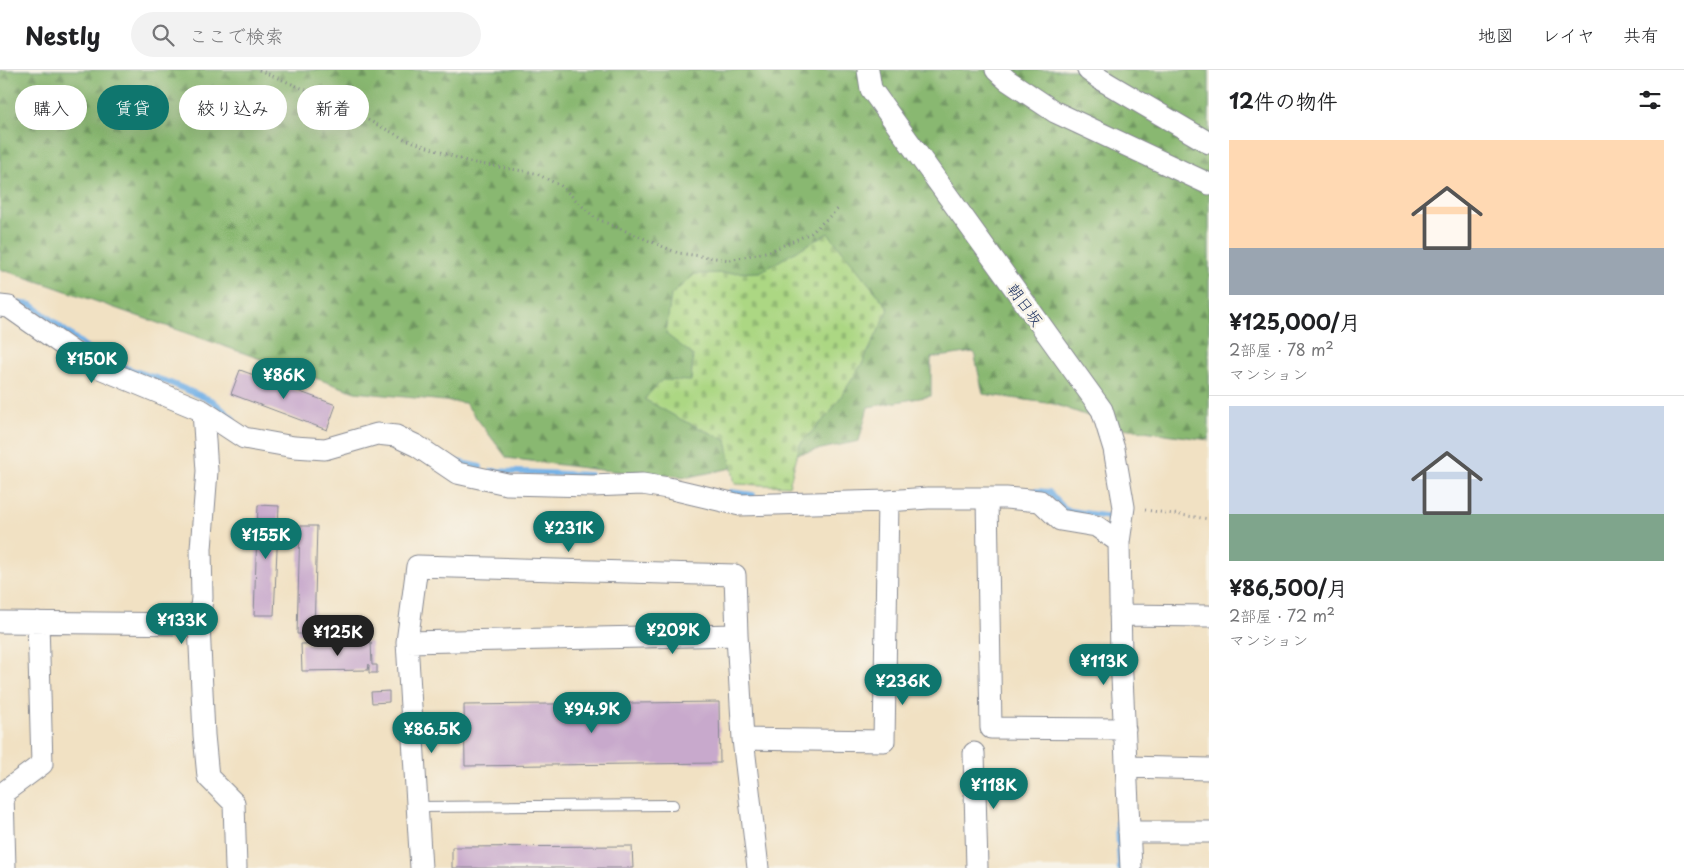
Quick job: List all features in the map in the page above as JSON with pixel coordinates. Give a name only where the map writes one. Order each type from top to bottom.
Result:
[{"type":"street","name":"朝日坂","points":[[868,70],[871,89],[1102,410],[1114,449],[1124,507],[1118,542],[1131,868]]},
{"type":"street","points":[[996,70],[1007,80],[1055,112],[1209,184]]},
{"type":"street","points":[[1088,70],[1100,79],[1209,143]]},
{"type":"street","points":[[0,306],[9,307],[90,364],[203,411],[244,438],[294,447],[325,449],[377,434],[396,436],[417,446],[458,473],[507,484],[592,486],[642,484],[668,488],[740,505],[888,501],[928,498],[987,498],[1040,501],[1060,520],[1096,526],[1118,542]]},
{"type":"street","points":[[203,411],[207,471],[201,549],[202,598],[199,624],[204,735],[208,777],[234,803],[236,868]]},
{"type":"street","points":[[987,498],[991,728],[1125,729]]},
{"type":"street","points":[[743,739],[884,741],[888,501]]},
{"type":"street","points":[[421,868],[407,642],[417,566],[735,576],[743,739],[758,868]]},
{"type":"street","points":[[1120,615],[1209,616]]},
{"type":"street","points":[[0,622],[199,624]]},
{"type":"street","points":[[5,868],[3,793],[42,764],[38,622]]},
{"type":"street","points":[[407,642],[737,635]]},
{"type":"street","points":[[974,753],[977,868]]},
{"type":"street","points":[[1127,767],[1209,768]]},
{"type":"street","points":[[1129,832],[1209,832]]},
{"type":"lane","points":[[417,807],[673,805]]},
{"type":"path","points":[[259,70],[325,98],[405,139],[470,162],[535,173],[562,186],[595,218],[678,253],[730,260],[770,251],[811,233],[839,208]]},
{"type":"path","points":[[1124,507],[1209,519]]},
{"type":"green space","points":[[0,70],[1209,70],[1209,440],[1122,428],[1054,404],[983,394],[974,352],[931,358],[931,396],[868,407],[859,441],[689,477],[600,470],[507,458],[465,403],[355,392],[0,269]]},
{"type":"green space","points":[[828,233],[889,309],[862,364],[830,413],[800,444],[789,486],[735,484],[726,440],[682,420],[644,399],[662,380],[691,381],[693,355],[666,334],[671,295],[695,274],[760,272]]},
{"type":"building","points":[[240,370],[336,405],[327,430],[231,394]]},
{"type":"building","points":[[258,505],[279,506],[274,615],[254,615]]},
{"type":"building","points":[[300,526],[317,526],[314,634],[297,634]]},
{"type":"building","points":[[371,642],[372,665],[377,665],[377,673],[369,673],[369,664],[368,670],[302,671],[301,644]]},
{"type":"building","points":[[389,691],[389,702],[372,703],[371,692]]},
{"type":"building","points":[[719,702],[720,763],[465,766],[464,705]]},
{"type":"building","points":[[632,846],[633,868],[452,868],[452,847]]},
{"type":"waterway","points":[[16,303],[32,305],[90,350],[126,368],[168,382],[213,401],[233,419]]},
{"type":"waterway","points":[[453,461],[480,467]]},
{"type":"waterway","points":[[492,471],[590,475]]},
{"type":"waterway","points":[[1035,491],[1049,492],[1066,510],[1109,517],[1109,530]]},
{"type":"waterway","points":[[731,492],[753,495]]},
{"type":"waterway","points":[[1118,822],[1120,868]]}]
